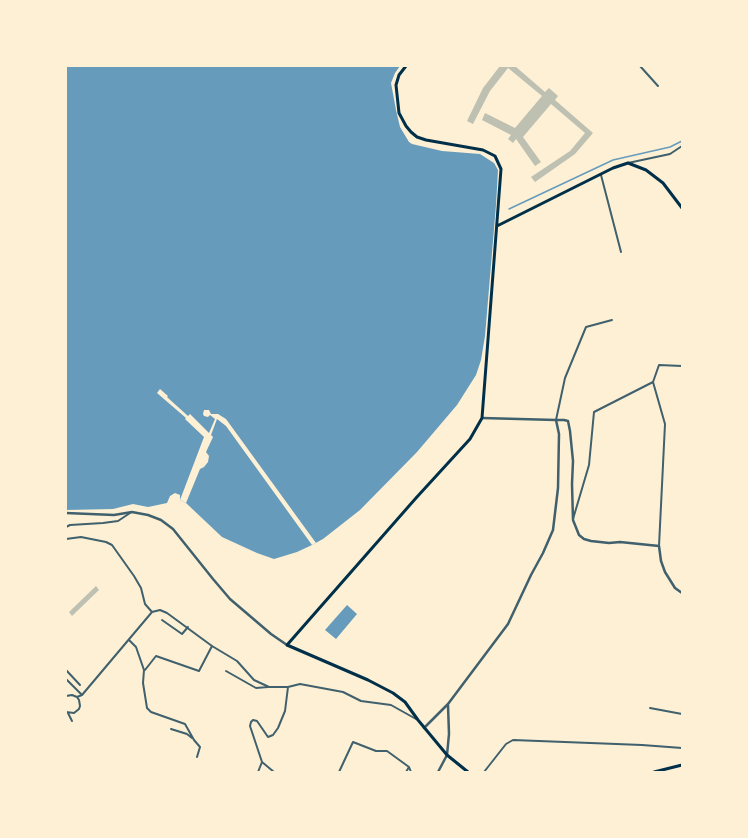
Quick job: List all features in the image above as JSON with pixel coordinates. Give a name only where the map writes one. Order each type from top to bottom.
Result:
[{"type":"main road","points":[[406,66],[398,75],[396,85],[399,113],[411,132],[417,137],[445,144],[483,150],[495,156],[501,170],[482,418],[470,439],[287,645],[368,680],[393,693],[405,702],[424,728],[447,755],[468,772]]},
{"type":"main road","points":[[497,226],[628,162],[646,170],[663,183],[682,208]]},
{"type":"main road","points":[[654,772],[682,765]]},
{"type":"street","points":[[640,66],[658,86]]},
{"type":"street","points":[[628,162],[670,154],[682,146]]},
{"type":"street","points":[[601,174],[621,252]]},
{"type":"street","points":[[424,728],[448,704],[508,624],[543,553],[553,530],[558,488],[559,434],[556,420],[565,378],[586,327],[612,320]]},
{"type":"street","points":[[682,366],[659,365],[653,382],[665,424],[659,546],[661,561],[665,572],[675,588],[682,593]]},
{"type":"street","points":[[573,520],[589,465],[594,412],[653,382]]},
{"type":"street","points":[[482,418],[568,421],[573,461],[573,520],[579,535],[584,539],[591,541],[659,546]]},
{"type":"street","points":[[66,527],[70,525],[118,521],[132,512]]},
{"type":"street","points":[[66,513],[114,515],[132,512],[148,515],[161,520],[173,529],[230,599],[271,634],[287,645]]},
{"type":"street","points":[[66,539],[81,537],[106,542],[112,545],[141,588],[145,604],[152,612]]},
{"type":"street","points":[[66,696],[72,695],[77,697],[82,695],[152,612],[160,610],[188,627],[212,646],[237,662],[254,680],[269,687]]},
{"type":"street","points":[[162,620],[182,634],[188,627]]},
{"type":"street","points":[[129,640],[136,648],[144,670],[143,683],[147,708],[151,712],[185,724],[194,740]]},
{"type":"street","points":[[144,670],[156,656],[199,671],[212,646]]},
{"type":"street","points":[[66,670],[80,685]]},
{"type":"street","points":[[226,671],[256,688],[288,687],[300,684],[343,692],[361,701],[391,705],[418,720]]},
{"type":"street","points":[[66,679],[82,695]]},
{"type":"street","points":[[274,772],[262,762],[250,726],[253,720],[257,721],[268,737],[273,735],[278,728],[285,711],[288,687]]},
{"type":"street","points":[[67,713],[74,713],[79,709],[80,703],[77,697]]},
{"type":"street","points":[[438,772],[447,755],[449,734],[448,704]]},
{"type":"street","points":[[650,708],[682,714]]},
{"type":"street","points":[[67,713],[72,721]]},
{"type":"street","points":[[171,729],[187,734],[194,740],[200,747],[197,757]]},
{"type":"street","points":[[484,772],[506,744],[513,740],[682,748]]},
{"type":"street","points":[[339,772],[353,742],[376,751],[387,751],[409,767],[411,772]]},
{"type":"street","points":[[258,772],[262,762]]},
{"type":"street","points":[[406,772],[409,767]]},
{"type":"water","points":[[66,66],[400,66],[391,83],[400,127],[409,142],[442,151],[480,154],[494,163],[498,170],[485,336],[481,360],[476,375],[457,405],[417,452],[360,510],[323,539],[312,545],[297,552],[274,559],[257,553],[222,537],[186,503],[180,500],[180,495],[175,493],[170,496],[167,503],[148,507],[133,504],[113,509],[66,510]]},
{"type":"water","points":[[347,605],[357,614],[336,639],[325,630]]},
{"type":"pier","points":[[160,389],[188,416],[190,414],[209,433],[215,419],[210,415],[208,417],[204,416],[204,410],[209,410],[211,414],[218,414],[226,419],[316,543],[312,545],[226,426],[217,419],[211,435],[213,437],[206,452],[209,456],[208,462],[200,469],[186,503],[180,500],[204,437],[185,419],[186,418],[157,393]]},
{"type":"building","points":[[500,66],[515,66],[545,92],[549,88],[558,96],[555,100],[593,133],[575,154],[535,182],[531,177],[570,151],[585,133],[551,104],[523,137],[541,162],[535,166],[516,139],[513,143],[508,139],[511,135],[482,120],[485,113],[515,128],[542,96],[508,68],[490,91],[473,124],[467,121],[483,88]]},
{"type":"building","points":[[96,586],[99,590],[72,616],[69,612]]},
{"type":"waterway","points":[[509,209],[613,160],[670,147],[682,141]]}]
